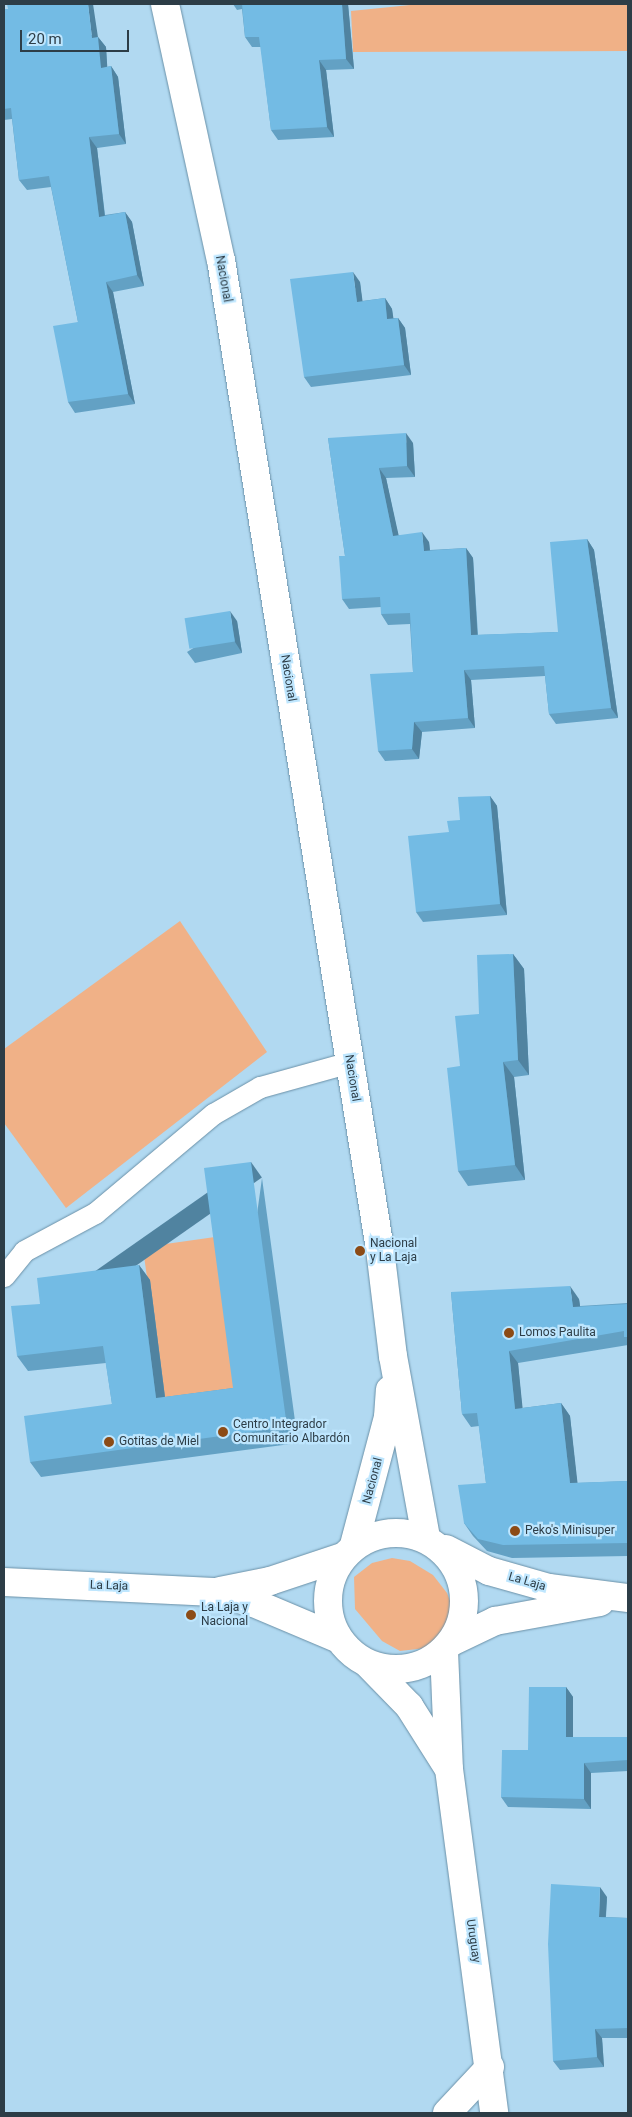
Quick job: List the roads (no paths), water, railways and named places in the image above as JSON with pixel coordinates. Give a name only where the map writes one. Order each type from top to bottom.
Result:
[{"type":"street","name":"Nacional","points":[[165,4],[221,260],[350,1062],[393,1356],[432,1542]]},
{"type":"street","name":"Nacional","points":[[348,1551],[388,1417],[393,1356]]},
{"type":"street","points":[[389,1531],[432,1542],[460,1574],[465,1608],[448,1646],[421,1666],[394,1670],[368,1664],[338,1638],[328,1602],[329,1583],[348,1551],[389,1531]]},
{"type":"street","name":"La Laja","points":[[432,1542],[497,1574],[549,1588],[625,1598]]},
{"type":"street","name":"La Laja","points":[[214,1592],[270,1581],[348,1551]]},
{"type":"street","name":"La Laja","points":[[4,1582],[214,1592],[254,1603],[338,1638]]},
{"type":"street","name":"La Laja","points":[[448,1646],[495,1621],[625,1598]]},
{"type":"street","name":"Uruguay","points":[[448,1646],[449,1769],[490,2068],[494,2113]]},
{"type":"street","name":"Uruguay","points":[[368,1664],[409,1706],[449,1769]]},
{"type":"street","points":[[447,2113],[490,2068]]},
{"type":"lane","points":[[4,1276],[24,1251],[95,1213],[213,1114],[260,1087],[350,1062]]},
{"type":"place","name":"Nacional y La Laja","points":[[360,1251]]},
{"type":"place","name":"Lomos Paulita","points":[[509,1333]]},
{"type":"place","name":"Centro Integrador Comunitario Albardón","points":[[223,1432]]},
{"type":"place","name":"Gotitas de Miel","points":[[109,1442]]},
{"type":"place","name":"Peko's Minisuper","points":[[515,1531]]},
{"type":"place","name":"La Laja y Nacional","points":[[191,1615]]}]
